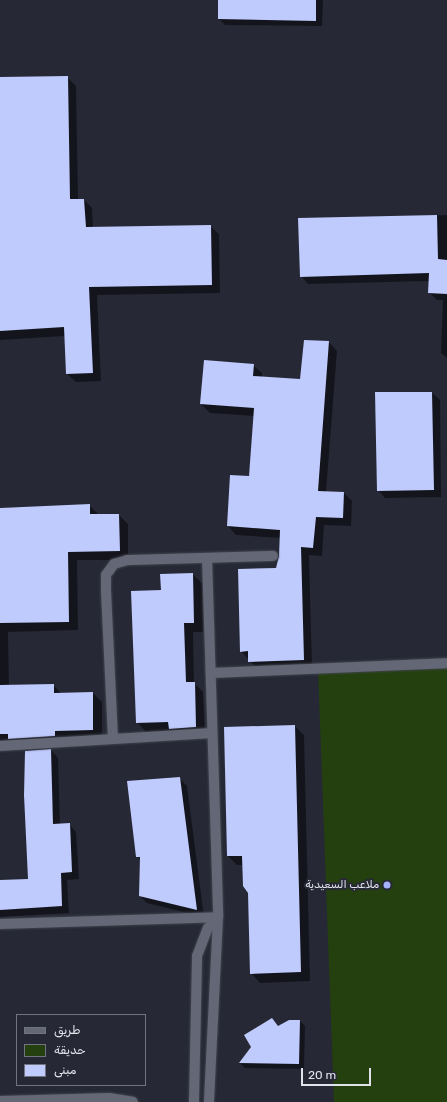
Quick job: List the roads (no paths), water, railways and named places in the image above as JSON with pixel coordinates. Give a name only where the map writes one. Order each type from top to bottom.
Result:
[{"type":"lane","points":[[113,739],[106,575],[114,564],[127,560],[273,556]]},
{"type":"lane","points":[[207,558],[218,917],[209,1102]]},
{"type":"lane","points":[[210,673],[447,663]]},
{"type":"lane","points":[[0,746],[212,733]]},
{"type":"lane","points":[[0,924],[218,917]]},
{"type":"lane","points":[[194,1102],[197,956],[208,928],[218,917]]},
{"type":"lane","points":[[0,1101],[109,1098],[133,1102]]},
{"type":"place","name":"ملاعب السعيدية","points":[[387,885]]}]
